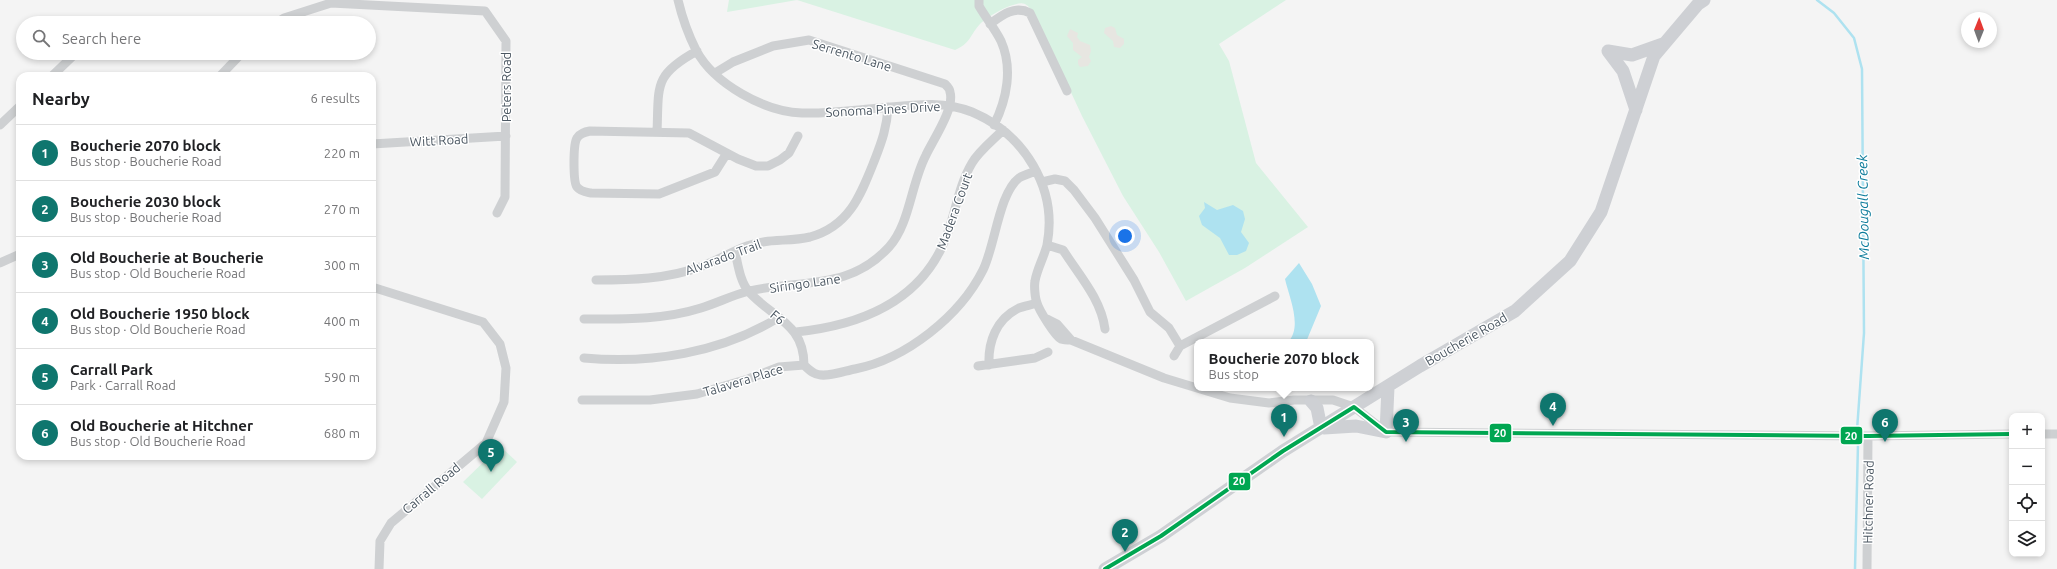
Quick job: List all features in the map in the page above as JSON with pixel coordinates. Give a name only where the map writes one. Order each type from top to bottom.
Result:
[{"type":"main road","name":"Boucherie Road","points":[[1104,569],[1160,536],[1283,451],[1515,311],[1570,262],[1601,212],[1654,56],[1698,4],[1704,0]]},
{"type":"main road","points":[[1636,110],[1623,71],[1608,51],[1632,56],[1665,43]]},
{"type":"main road","points":[[1311,401],[1316,408],[1321,428],[1356,426],[1386,432],[1388,387]]},
{"type":"street","name":"Sonoma Pines Drive","points":[[678,0],[683,20],[697,51],[706,64],[730,86],[758,102],[794,112],[834,112],[925,104],[950,106],[972,112],[1003,130],[1018,143],[1027,154],[1042,182],[1047,202],[1049,222],[1047,245],[1034,282],[1037,303],[1047,319],[1049,327],[1061,339],[1071,340],[1164,378],[1194,387]]},
{"type":"street","points":[[979,0],[979,6],[1001,42],[1007,61],[1007,86],[1003,107],[994,125]]},
{"type":"street","name":"Peters Road","points":[[291,16],[331,4],[485,10],[506,41],[505,197],[497,213]]},
{"type":"street","points":[[990,24],[1014,10],[1024,10],[1030,13],[1067,91]]},
{"type":"street","name":"Serrento Lane","points":[[715,73],[733,62],[773,46],[808,40],[945,84],[950,91],[950,106]]},
{"type":"street","points":[[657,132],[659,88],[664,76],[675,63],[697,51]]},
{"type":"street","points":[[56,72],[69,60]]},
{"type":"street","points":[[224,72],[235,60]]},
{"type":"street","name":"Siringo Lane","points":[[584,319],[630,320],[662,317],[700,308],[748,291],[779,286],[820,283],[847,276],[866,267],[888,248],[898,236],[923,160],[950,106]]},
{"type":"street","name":"Alvarado Trail","points":[[596,280],[639,279],[667,275],[700,267],[748,245],[764,241],[810,236],[830,228],[849,213],[860,198],[887,125],[888,107]]},
{"type":"street","points":[[0,125],[16,110]]},
{"type":"street","name":"Madera Court","points":[[796,332],[820,329],[856,321],[881,310],[912,287],[928,271],[942,248],[959,192],[972,163],[1003,130]]},
{"type":"street","points":[[727,153],[715,172],[659,194],[591,194],[583,192],[578,188],[575,182],[575,142],[581,133],[590,131],[689,133],[756,166],[768,166],[789,153],[798,136]]},
{"type":"street","name":"Witt Road","points":[[376,144],[506,136]]},
{"type":"street","points":[[804,365],[814,374],[826,374],[860,368],[893,355],[923,338],[950,316],[969,292],[983,270],[996,234],[1001,210],[1010,189],[1020,178],[1036,171]]},
{"type":"street","points":[[1042,182],[1055,180],[1065,181],[1074,190],[1095,218],[1134,280],[1150,312],[1169,328],[1180,346]]},
{"type":"street","points":[[1047,245],[1063,250],[1097,301],[1104,320],[1105,329]]},
{"type":"street","name":"F6","points":[[734,252],[741,276],[748,291],[796,332],[804,351],[804,365]]},
{"type":"street","points":[[0,263],[16,256]]},
{"type":"street","name":"Carrall Road","points":[[376,288],[483,322],[500,344],[506,368],[504,402],[486,443],[391,523],[380,541],[380,569]]},
{"type":"street","points":[[1174,356],[1180,346],[1275,296]]},
{"type":"street","points":[[990,365],[989,352],[991,339],[1005,318],[1019,308],[1037,303]]},
{"type":"street","points":[[584,358],[614,361],[656,358],[694,352],[733,340],[762,328],[778,318]]},
{"type":"street","points":[[978,366],[1035,358],[1048,352]]},
{"type":"street","name":"Talavera Place","points":[[582,400],[650,400],[697,394],[748,379],[779,367],[804,365]]},
{"type":"street","name":"Sonoma Pines Drive","points":[[1207,391],[1230,398],[1269,403],[1294,400],[1333,400],[1354,408],[1386,432]]},
{"type":"street","points":[[1386,432],[1868,436],[2009,434]]},
{"type":"street","points":[[2045,434],[2057,434]]},
{"type":"street","name":"Hitchner Road","points":[[1867,569],[1868,436]]},
{"type":"green space","points":[[729,0],[797,0],[727,12]]},
{"type":"green space","points":[[797,0],[1286,0],[1219,44],[1229,61],[1256,163],[1308,227],[1245,268],[1186,301],[1159,252],[1123,196],[1082,116],[1034,13],[1029,7],[1021,3],[1015,4],[1008,6],[989,17],[980,24],[964,45],[955,50]]},
{"type":"green space","points":[[500,446],[517,462],[482,499],[463,482]]},
{"type":"sand","points":[[1111,26],[1115,28],[1117,35],[1124,39],[1124,44],[1120,48],[1114,47],[1113,41],[1104,33],[1105,28]]},
{"type":"sand","points":[[1070,29],[1078,33],[1077,37],[1080,41],[1090,45],[1091,51],[1089,57],[1091,61],[1088,66],[1080,67],[1078,64],[1078,60],[1082,57],[1073,50],[1073,43],[1067,36]]},
{"type":"water","points":[[1204,202],[1217,210],[1233,205],[1243,211],[1245,219],[1241,232],[1249,243],[1246,251],[1237,255],[1229,255],[1220,238],[1202,225],[1199,216],[1205,208]]},
{"type":"water","points":[[1299,263],[1312,284],[1321,306],[1307,339],[1290,339],[1295,320],[1285,279]]},
{"type":"waterway","name":"McDougall Creek","points":[[1817,0],[1834,13],[1854,38],[1862,69],[1864,333],[1857,430]]},
{"type":"waterway","name":"McDougall Creek","points":[[1855,569],[1858,444]]},
{"type":"transit line","name":"20","points":[[1105,569],[1161,536],[1283,451],[1354,407],[1386,432],[1868,436],[2009,434]]},
{"type":"place","name":"Old Boucherie 1950 block","points":[[1553,426]]},
{"type":"place","name":"Boucherie 2070 block","points":[[1284,437]]},
{"type":"place","name":"Old Boucherie at Boucherie","points":[[1406,442]]},
{"type":"place","name":"Old Boucherie at Hitchner","points":[[1885,442]]},
{"type":"place","name":"Carrall Park","points":[[491,472]]},
{"type":"place","name":"Boucherie 2030 block","points":[[1125,552]]}]
